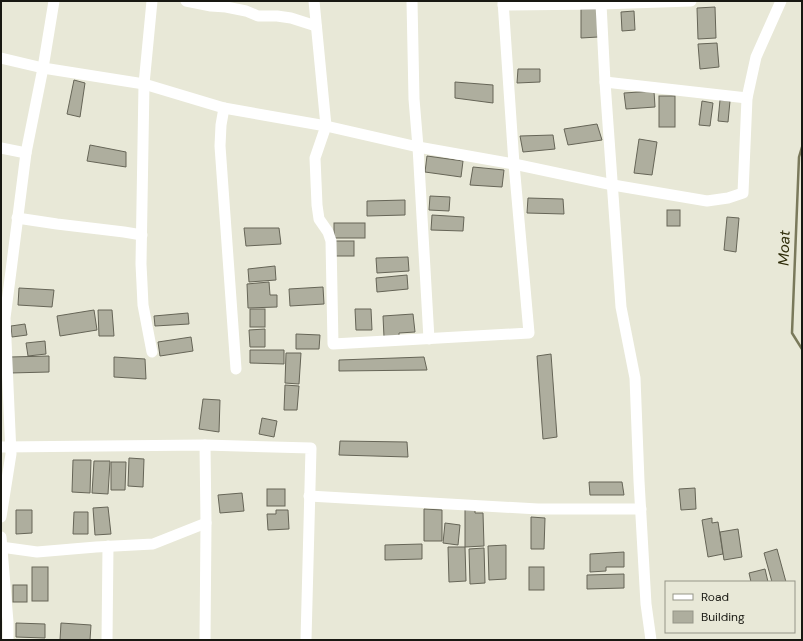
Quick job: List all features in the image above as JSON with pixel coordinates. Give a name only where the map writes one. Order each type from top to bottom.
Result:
[{"type":"street","points":[[1,517],[11,454],[6,446],[5,318],[26,153],[43,68],[54,1]]},
{"type":"street","points":[[152,1],[144,84],[142,235],[143,305],[152,352]]},
{"type":"street","points":[[186,1],[246,11],[258,16],[287,17],[316,26]]},
{"type":"street","points":[[314,1],[326,126],[315,158],[317,204],[319,219],[328,232],[331,241],[333,344],[529,333],[514,164],[503,3],[601,4],[691,1]]},
{"type":"street","points":[[412,1],[414,99],[429,338]]},
{"type":"street","points":[[1,58],[43,68],[144,84],[224,108],[326,126],[418,147],[514,164],[612,185],[707,201],[728,198],[742,193],[747,98],[756,57],[781,1]]},
{"type":"street","points":[[601,4],[621,307],[635,378],[646,604],[651,640]]},
{"type":"street","points":[[605,82],[747,98]]},
{"type":"street","points":[[224,108],[221,125],[220,146],[236,369]]},
{"type":"street","points":[[1,148],[26,153]]},
{"type":"street","points":[[17,218],[142,235]]},
{"type":"street","points":[[6,446],[206,445],[311,448],[306,640]]},
{"type":"street","points":[[205,640],[206,445]]},
{"type":"street","points":[[309,496],[538,509],[641,509]]},
{"type":"street","points":[[8,640],[8,622],[1,544],[38,552],[153,544],[206,523]]},
{"type":"street","points":[[107,640],[108,546]]},
{"type":"building","points":[[715,7],[716,38],[698,39],[697,8]]},
{"type":"building","points":[[581,9],[597,9],[598,37],[581,38]]},
{"type":"building","points":[[634,11],[635,30],[622,31],[621,12]]},
{"type":"building","points":[[717,43],[719,67],[700,69],[698,44]]},
{"type":"building","points":[[518,69],[540,69],[540,82],[517,83]]},
{"type":"building","points":[[74,80],[85,83],[80,117],[67,114]]},
{"type":"building","points":[[455,82],[493,85],[493,103],[455,98]]},
{"type":"building","points":[[654,91],[655,107],[626,109],[624,93]]},
{"type":"building","points":[[659,96],[675,96],[675,127],[659,127]]},
{"type":"building","points":[[720,100],[730,101],[728,122],[718,121]]},
{"type":"building","points":[[702,101],[713,103],[710,126],[699,125]]},
{"type":"building","points":[[597,124],[602,140],[568,145],[564,129]]},
{"type":"building","points":[[553,135],[555,149],[523,152],[520,136]]},
{"type":"building","points":[[639,139],[657,142],[652,175],[634,173]]},
{"type":"building","points":[[90,145],[126,152],[126,167],[87,161]]},
{"type":"building","points":[[427,156],[463,161],[461,177],[425,172]]},
{"type":"building","points":[[473,167],[504,170],[502,187],[470,185]]},
{"type":"building","points":[[430,196],[450,197],[449,211],[429,210]]},
{"type":"building","points":[[528,198],[563,199],[564,214],[527,213]]},
{"type":"building","points":[[405,200],[405,215],[367,216],[367,201]]},
{"type":"building","points":[[667,210],[680,210],[680,226],[667,226]]},
{"type":"building","points":[[432,215],[464,217],[463,231],[431,230]]},
{"type":"building","points":[[727,217],[739,218],[736,252],[724,250]]},
{"type":"building","points":[[334,223],[365,223],[365,238],[334,238]]},
{"type":"building","points":[[244,228],[279,228],[281,244],[246,246]]},
{"type":"building","points":[[335,241],[354,241],[354,256],[335,256]]},
{"type":"building","points":[[408,257],[409,271],[377,273],[376,258]]},
{"type":"building","points":[[275,266],[276,280],[249,282],[248,269]]},
{"type":"building","points":[[407,275],[408,289],[377,292],[376,278]]},
{"type":"building","points":[[269,282],[270,295],[277,295],[277,307],[248,308],[247,284]]},
{"type":"building","points":[[323,287],[324,304],[290,306],[289,289]]},
{"type":"building","points":[[19,288],[54,290],[52,307],[18,305]]},
{"type":"building","points":[[250,309],[265,309],[265,327],[250,327]]},
{"type":"building","points":[[355,309],[371,309],[372,330],[356,330]]},
{"type":"building","points":[[94,310],[97,330],[60,336],[57,316]]},
{"type":"building","points":[[98,310],[112,310],[114,336],[99,336]]},
{"type":"building","points":[[188,313],[189,324],[155,326],[154,316]]},
{"type":"building","points":[[413,314],[415,332],[399,333],[399,336],[384,337],[383,316]]},
{"type":"building","points":[[25,324],[27,335],[12,337],[11,326]]},
{"type":"building","points":[[265,329],[265,347],[250,347],[249,330]]},
{"type":"building","points":[[296,334],[320,335],[319,349],[296,349]]},
{"type":"building","points":[[191,337],[193,351],[160,356],[158,342]]},
{"type":"building","points":[[45,341],[46,354],[28,356],[26,343]]},
{"type":"building","points":[[250,350],[284,350],[284,364],[250,363]]},
{"type":"building","points":[[286,353],[301,353],[299,384],[285,383]]},
{"type":"building","points":[[551,354],[557,437],[543,439],[537,356]]},
{"type":"building","points":[[49,356],[49,372],[10,373],[10,357]]},
{"type":"building","points":[[114,357],[145,359],[146,379],[114,377]]},
{"type":"building","points":[[424,357],[427,370],[339,371],[339,360]]},
{"type":"building","points":[[285,385],[299,386],[297,410],[284,410]]},
{"type":"building","points":[[203,399],[220,400],[219,432],[199,429]]},
{"type":"building","points":[[262,418],[277,421],[274,437],[259,434]]},
{"type":"building","points":[[340,441],[407,442],[408,457],[339,455]]},
{"type":"building","points":[[129,458],[144,459],[143,487],[128,486]]},
{"type":"building","points":[[73,460],[91,460],[90,493],[72,492]]},
{"type":"building","points":[[94,461],[110,461],[108,494],[92,493]]},
{"type":"building","points":[[111,462],[126,462],[125,490],[111,490]]},
{"type":"building","points":[[589,482],[622,482],[624,495],[590,495]]},
{"type":"building","points":[[695,488],[696,509],[681,510],[679,489]]},
{"type":"building","points":[[267,489],[285,489],[285,506],[267,506]]},
{"type":"building","points":[[242,493],[244,511],[220,513],[218,495]]},
{"type":"building","points":[[108,507],[111,534],[95,535],[93,508]]},
{"type":"building","points":[[424,509],[442,510],[442,541],[424,541]]},
{"type":"building","points":[[465,509],[475,509],[475,513],[483,513],[484,546],[465,547]]},
{"type":"building","points":[[16,510],[32,510],[32,533],[16,534]]},
{"type":"building","points":[[276,510],[288,510],[289,529],[268,530],[267,514],[276,514]]},
{"type":"building","points":[[74,512],[88,512],[88,534],[73,534]]},
{"type":"building","points":[[531,517],[545,518],[544,549],[531,549]]},
{"type":"building","points":[[712,518],[712,523],[718,522],[723,554],[708,557],[702,520]]},
{"type":"building","points":[[445,523],[460,525],[458,545],[443,543]]},
{"type":"building","points":[[738,529],[742,557],[724,560],[720,532]]},
{"type":"building","points":[[422,544],[422,559],[385,560],[385,545]]},
{"type":"building","points":[[506,545],[506,579],[489,580],[488,546]]},
{"type":"building","points":[[448,547],[465,547],[466,581],[449,582]]},
{"type":"building","points":[[484,548],[485,583],[470,584],[469,549]]},
{"type":"building","points":[[777,549],[786,581],[772,581],[764,553]]},
{"type":"building","points":[[624,552],[624,567],[606,567],[606,571],[590,572],[590,554]]},
{"type":"building","points":[[32,567],[48,567],[48,601],[32,601]]},
{"type":"building","points":[[529,567],[544,567],[544,590],[529,590]]},
{"type":"building","points":[[765,569],[768,581],[751,581],[749,573]]},
{"type":"building","points":[[624,574],[624,588],[587,589],[587,575]]},
{"type":"building","points":[[13,585],[27,585],[27,602],[13,602]]},
{"type":"building","points":[[16,623],[45,624],[45,638],[16,637]]},
{"type":"building","points":[[61,623],[91,625],[90,640],[60,640]]},
{"type":"waterway","name":"Moat","points":[[802,147],[799,157],[792,333],[802,349]]}]
